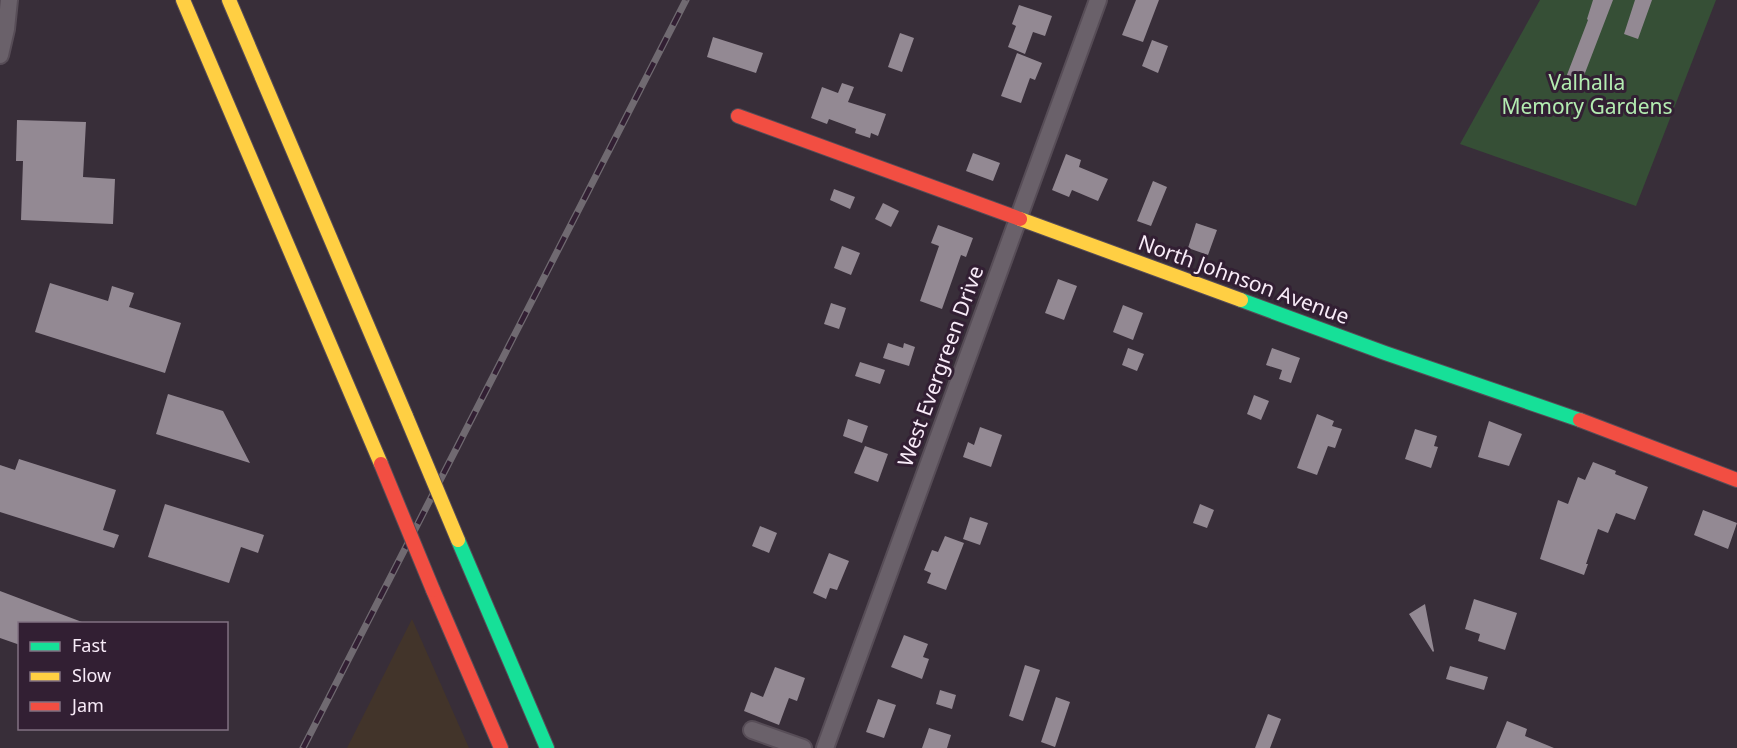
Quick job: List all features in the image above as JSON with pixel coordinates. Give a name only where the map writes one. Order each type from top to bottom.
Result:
[{"type":"main road","points":[[183,0],[501,748]]},
{"type":"main road","points":[[229,0],[547,748]]},
{"type":"main road","name":"North Johnson Avenue","points":[[738,116],[1385,353],[1572,417],[1737,480]]},
{"type":"street","points":[[0,56],[9,0]]},
{"type":"street","name":"West Evergreen Drive","points":[[825,748],[1098,0]]},
{"type":"street","points":[[752,730],[802,748]]},
{"type":"shaded area","points":[[412,619],[469,748],[347,748]]},
{"type":"green space","name":"Valhalla Memory Gardens","points":[[1540,0],[1716,0],[1636,206],[1460,144]]},
{"type":"building","points":[[1136,0],[1159,0],[1143,42],[1122,35]]},
{"type":"building","points":[[1593,0],[1613,0],[1580,86],[1565,80],[1588,20]]},
{"type":"building","points":[[1635,0],[1652,0],[1638,39],[1624,34]]},
{"type":"building","points":[[1019,5],[1052,16],[1045,36],[1033,32],[1025,54],[1008,47],[1016,26],[1012,24]]},
{"type":"building","points":[[900,33],[914,38],[902,72],[888,67]]},
{"type":"building","points":[[713,37],[763,53],[756,73],[707,57]]},
{"type":"building","points":[[1152,40],[1168,46],[1158,73],[1142,66]]},
{"type":"building","points":[[1017,53],[1042,63],[1035,80],[1030,78],[1021,103],[1001,96]]},
{"type":"building","points":[[842,83],[854,87],[848,102],[886,114],[878,136],[871,133],[870,138],[855,133],[856,129],[829,119],[827,124],[811,118],[822,87],[838,93]]},
{"type":"building","points":[[17,120],[86,122],[83,177],[115,179],[113,224],[21,220],[23,161],[16,161]]},
{"type":"building","points":[[973,153],[1000,163],[993,181],[966,171]]},
{"type":"building","points":[[1066,154],[1081,160],[1079,167],[1108,179],[1098,201],[1072,190],[1069,197],[1052,190]]},
{"type":"building","points":[[1153,181],[1167,187],[1151,226],[1137,221]]},
{"type":"building","points":[[834,189],[855,197],[850,209],[830,200]]},
{"type":"building","points":[[883,203],[899,211],[891,227],[875,219]]},
{"type":"building","points":[[1196,223],[1217,230],[1208,255],[1188,248]]},
{"type":"building","points":[[938,225],[973,238],[966,257],[961,255],[942,309],[920,301],[939,246],[931,243]]},
{"type":"building","points":[[842,246],[860,253],[851,275],[834,268]]},
{"type":"building","points":[[1058,279],[1077,286],[1064,320],[1045,313]]},
{"type":"building","points":[[50,283],[108,301],[112,286],[134,293],[129,307],[181,323],[165,373],[35,332]]},
{"type":"building","points":[[831,303],[846,308],[839,329],[824,324]]},
{"type":"building","points":[[1123,305],[1143,313],[1133,340],[1113,332]]},
{"type":"building","points":[[888,343],[903,348],[904,343],[915,347],[909,366],[883,358]]},
{"type":"building","points":[[1128,348],[1144,354],[1137,371],[1122,365]]},
{"type":"building","points":[[1272,348],[1300,358],[1291,383],[1279,379],[1282,370],[1266,365]]},
{"type":"building","points":[[860,362],[885,370],[880,384],[855,376]]},
{"type":"building","points":[[168,394],[223,411],[250,463],[156,434]]},
{"type":"building","points":[[1254,395],[1269,401],[1261,420],[1247,414]]},
{"type":"building","points":[[1317,414],[1334,421],[1332,426],[1342,429],[1335,448],[1328,446],[1317,475],[1297,468]]},
{"type":"building","points":[[848,419],[868,426],[862,443],[843,436]]},
{"type":"building","points":[[1489,421],[1522,434],[1509,466],[1478,457]]},
{"type":"building","points":[[980,427],[1002,435],[991,467],[963,457],[968,442],[974,445]]},
{"type":"building","points":[[1415,429],[1437,436],[1434,446],[1438,447],[1431,468],[1405,459]]},
{"type":"building","points":[[865,446],[888,454],[878,482],[854,473]]},
{"type":"building","points":[[19,459],[116,490],[103,530],[119,535],[114,548],[0,512],[0,465],[15,470]]},
{"type":"building","points":[[1593,462],[1616,471],[1615,474],[1648,487],[1635,520],[1616,513],[1608,533],[1598,529],[1584,575],[1540,559],[1558,500],[1568,504],[1578,477],[1585,480]]},
{"type":"building","points":[[165,504],[264,535],[258,553],[241,547],[229,583],[148,557]]},
{"type":"building","points":[[1200,504],[1214,510],[1207,528],[1193,523]]},
{"type":"building","points":[[1703,510],[1737,523],[1728,549],[1694,535]]},
{"type":"building","points":[[970,517],[988,523],[980,545],[963,539]]},
{"type":"building","points":[[760,526],[777,533],[769,553],[752,546]]},
{"type":"building","points":[[945,536],[964,543],[946,590],[927,583],[931,573],[924,570],[932,550],[938,552]]},
{"type":"building","points":[[829,553],[849,561],[837,590],[830,588],[826,599],[813,593]]},
{"type":"building","points":[[0,591],[82,622],[18,622],[18,644],[0,638]]},
{"type":"building","points":[[1474,599],[1517,613],[1505,650],[1478,641],[1480,634],[1465,629]]},
{"type":"building","points":[[1425,604],[1434,651],[1433,652],[1409,614]]},
{"type":"building","points":[[904,635],[928,644],[923,657],[929,659],[922,679],[891,667]]},
{"type":"building","points":[[1025,665],[1040,670],[1023,721],[1009,716]]},
{"type":"building","points":[[1450,666],[1488,677],[1484,690],[1446,679]]},
{"type":"building","points":[[775,667],[805,678],[797,701],[789,698],[779,725],[744,711],[751,692],[763,697]]},
{"type":"building","points":[[940,690],[956,695],[952,709],[936,704]]},
{"type":"building","points":[[1056,697],[1070,702],[1055,747],[1041,742]]},
{"type":"building","points":[[878,699],[896,705],[884,738],[866,732]]},
{"type":"building","points":[[1268,714],[1281,719],[1270,748],[1255,748]]},
{"type":"building","points":[[1507,721],[1527,729],[1525,736],[1554,748],[1496,748]]},
{"type":"building","points":[[929,728],[951,735],[947,748],[922,748]]},
{"type":"railway","points":[[303,748],[686,0]]},
{"type":"traffic: fast","points":[[1241,300],[1385,353],[1580,420]]},
{"type":"traffic: fast","points":[[458,540],[547,748]]},
{"type":"traffic: slow","points":[[183,0],[381,464]]},
{"type":"traffic: slow","points":[[229,0],[406,416]]},
{"type":"traffic: slow","points":[[1020,219],[1241,300]]},
{"type":"traffic: slow","points":[[406,416],[458,540]]},
{"type":"traffic: jam","points":[[738,116],[1020,219]]},
{"type":"traffic: jam","points":[[1580,420],[1737,480]]},
{"type":"traffic: jam","points":[[381,464],[433,590]]},
{"type":"traffic: jam","points":[[433,590],[501,748]]}]
